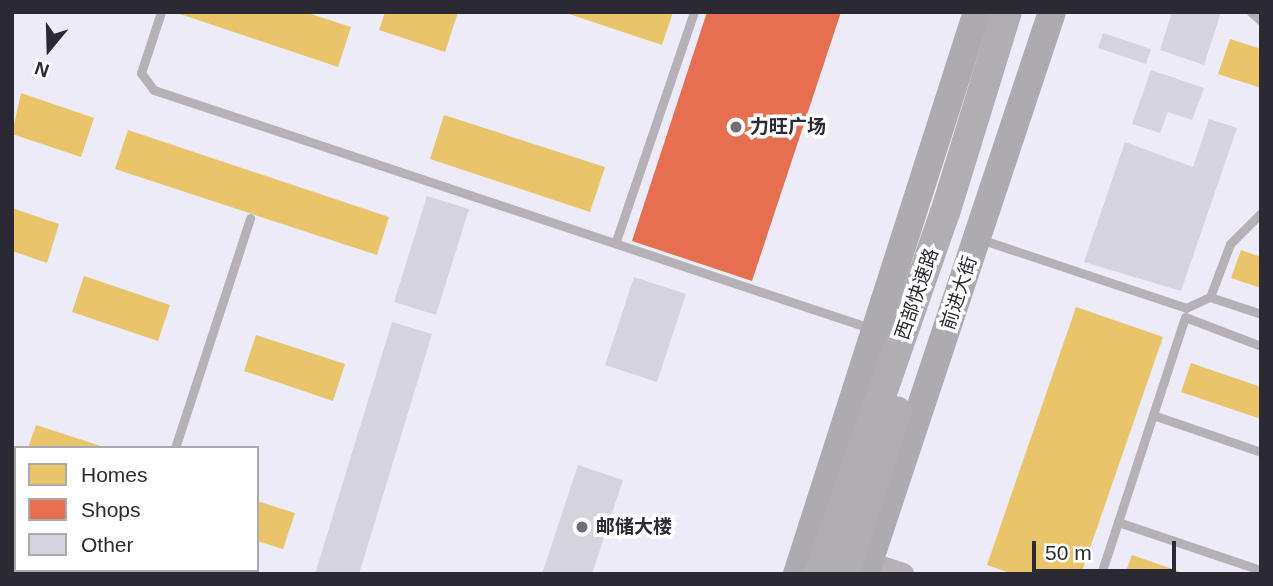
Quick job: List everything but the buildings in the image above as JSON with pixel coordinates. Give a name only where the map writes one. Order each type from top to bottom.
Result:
[{"type":"highway","name":"西部快速路","points":[[819,574],[945,213],[1007,12]]},
{"type":"highway","name":"西部快速路","points":[[859,570],[1025,12]]},
{"type":"main road","points":[[797,574],[976,12]]},
{"type":"main road","name":"前进大街","points":[[859,570],[977,238],[1052,12]]},
{"type":"street","points":[[859,570],[902,574]]},
{"type":"lane","points":[[161,12],[141,73],[154,90],[875,329]]},
{"type":"lane","points":[[616,241],[694,12]]},
{"type":"lane","points":[[1251,12],[1261,21]]},
{"type":"lane","points":[[977,238],[1186,309],[1210,297],[1230,244],[1261,213]]},
{"type":"lane","points":[[176,446],[250,218]]},
{"type":"lane","points":[[1210,297],[1261,314]]},
{"type":"lane","points":[[1101,574],[1186,309]]},
{"type":"lane","points":[[1184,320],[1261,346]]},
{"type":"lane","points":[[1153,415],[1261,452]]},
{"type":"lane","points":[[1118,522],[1261,570]]},
{"type":"place","name":"力旺广场","points":[[736,127]]},
{"type":"place","name":"邮储大楼","points":[[582,527]]}]
